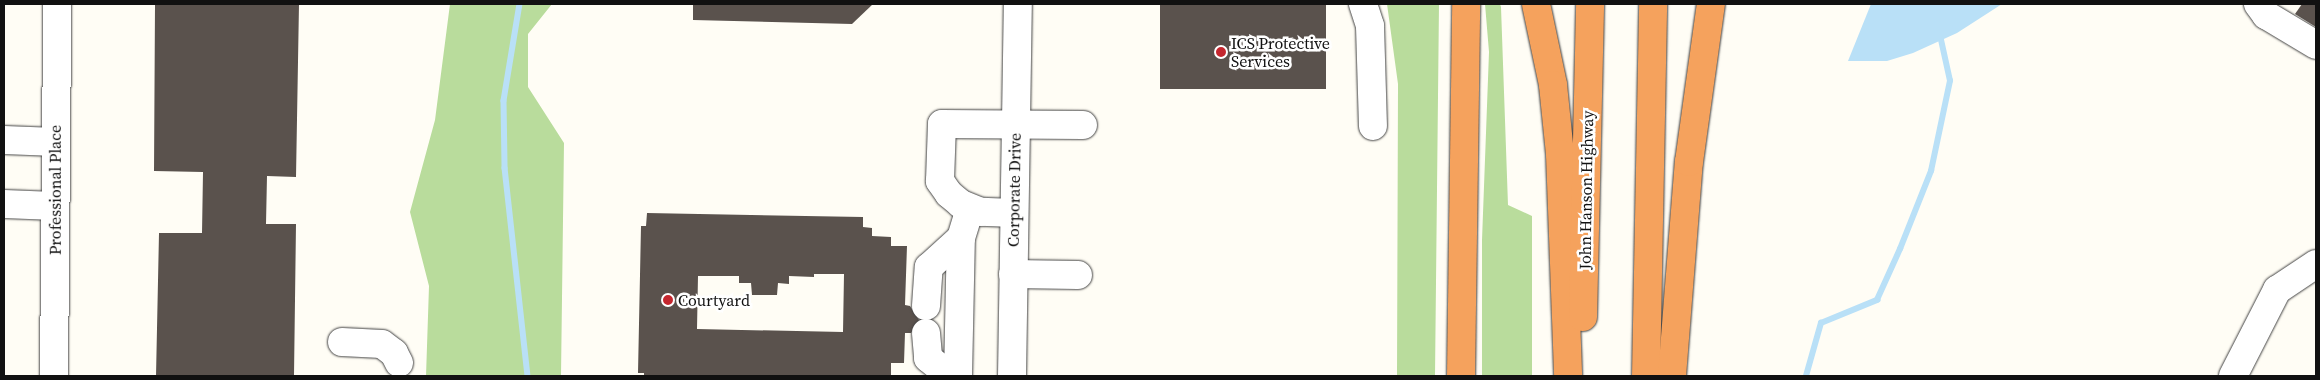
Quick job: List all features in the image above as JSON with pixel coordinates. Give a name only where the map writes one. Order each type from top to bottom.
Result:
[{"type":"highway","points":[[1460,376],[1466,4]]},
{"type":"highway","points":[[1536,4],[1553,85],[1560,154],[1568,376]]},
{"type":"highway","name":"John Hanson Highway","points":[[1582,376],[1590,4]]},
{"type":"highway","points":[[1646,376],[1652,4]]},
{"type":"highway","points":[[1672,376],[1689,162],[1710,4]]},
{"type":"street","name":"Professional Place","points":[[54,376],[57,4]]},
{"type":"street","name":"Corporate Drive","points":[[1012,376],[1018,4]]},
{"type":"street","points":[[1363,4],[1370,26],[1373,126]]},
{"type":"street","points":[[2258,4],[2266,15],[2316,44]]},
{"type":"street","points":[[1014,213],[981,212],[970,208],[949,194],[940,181],[942,124],[1083,125]]},
{"type":"street","points":[[4,140],[56,142]]},
{"type":"street","points":[[4,204],[55,206]]},
{"type":"street","points":[[958,376],[961,238],[970,208]]},
{"type":"street","points":[[926,306],[927,275],[931,262],[961,238]]},
{"type":"street","points":[[2233,376],[2277,290],[2316,264]]},
{"type":"street","points":[[1013,274],[1078,275]]},
{"type":"street","points":[[926,333],[928,358],[950,376]]},
{"type":"street","points":[[342,342],[382,344],[394,353],[399,363]]},
{"type":"green space","points":[[450,4],[552,4],[528,34],[528,87],[564,143],[561,376],[426,376],[429,286],[410,212],[435,120]]},
{"type":"green space","points":[[1387,4],[1439,4],[1435,376],[1397,376],[1398,84]]},
{"type":"green space","points":[[1485,4],[1500,4],[1501,7],[1508,205],[1532,216],[1532,376],[1482,376],[1482,240],[1489,52]]},
{"type":"water","points":[[1871,4],[2002,4],[1957,33],[1913,53],[1887,61],[1848,61]]},
{"type":"building","points":[[155,4],[299,4],[296,177],[267,176],[266,224],[296,224],[294,376],[156,376],[159,233],[202,233],[203,172],[154,171]]},
{"type":"building","points":[[693,4],[873,4],[852,24],[693,20]]},
{"type":"building","points":[[1160,4],[1326,4],[1326,89],[1160,89]]},
{"type":"building","points":[[2302,4],[2316,4],[2316,27],[2295,14]]},
{"type":"building","name":"Courtyard","points":[[647,213],[863,217],[863,227],[872,228],[872,236],[891,237],[891,246],[907,246],[905,305],[910,306],[919,320],[911,333],[905,333],[904,363],[891,363],[891,376],[644,376],[644,373],[638,373],[641,226],[646,226]],"holes":[[[814,274],[844,274],[843,332],[697,329],[698,276],[739,276],[739,283],[751,283],[752,295],[777,295],[778,283],[789,284],[789,276],[814,277]]]},
{"type":"waterway","points":[[520,4],[504,101],[505,168],[528,376]]},
{"type":"waterway","points":[[1806,376],[1821,323],[1877,300],[1900,249],[1931,171],[1950,81],[1941,40]]},
{"type":"place","name":"ICS Protective Services","points":[[1221,52]]},
{"type":"place","name":"Courtyard","points":[[668,300]]}]
